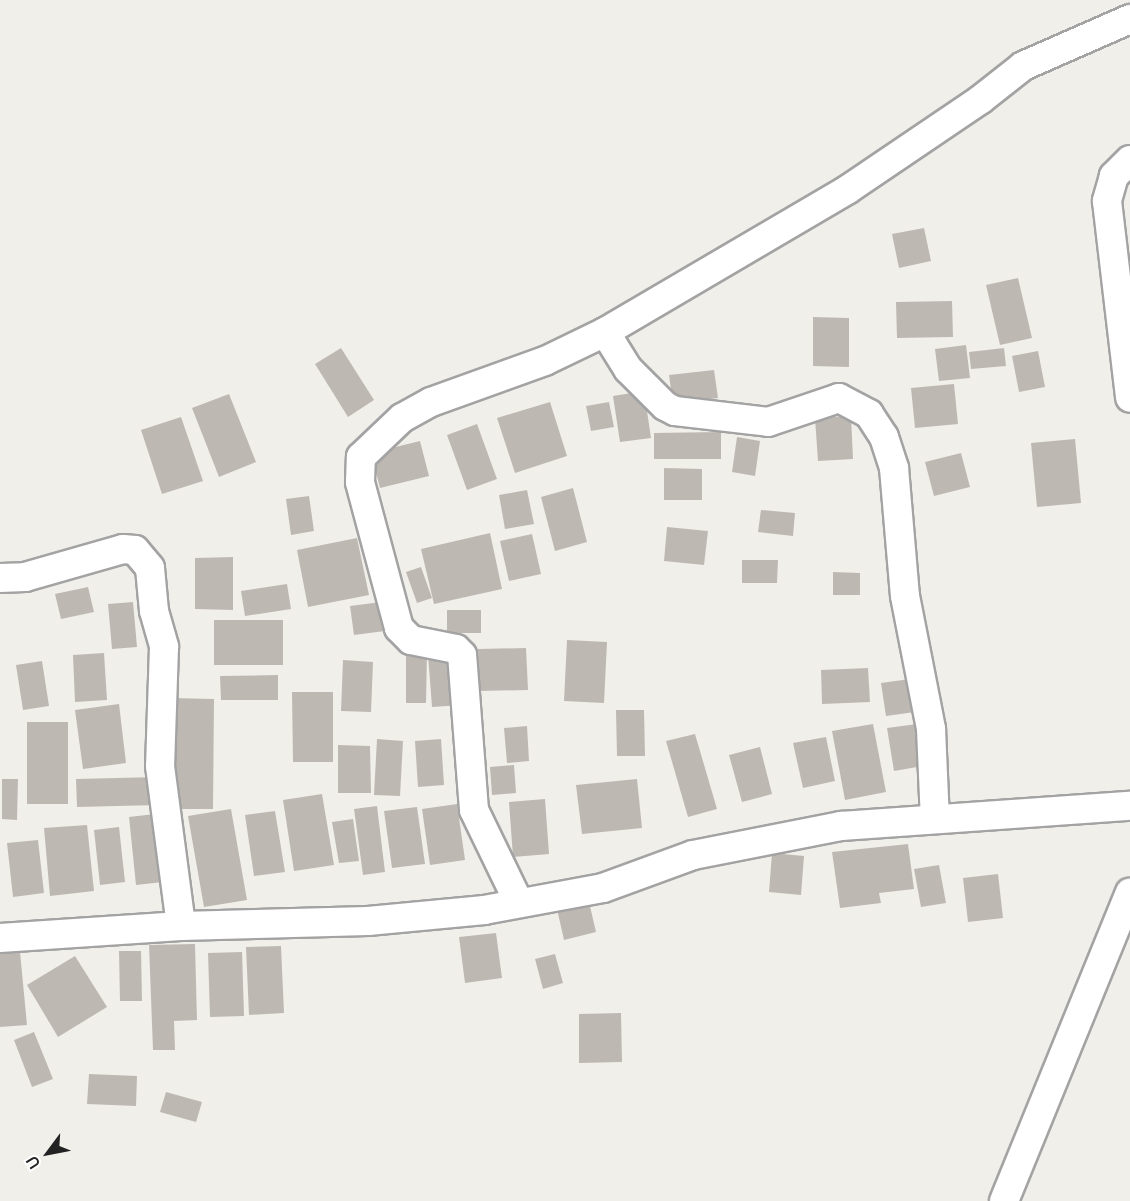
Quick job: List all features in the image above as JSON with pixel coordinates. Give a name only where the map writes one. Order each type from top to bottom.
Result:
[{"type":"street","points":[[518,901],[474,810],[462,655],[456,649],[422,644],[402,634],[389,597],[358,467],[361,457],[390,428],[431,402],[545,361],[605,332],[847,190],[980,100],[1023,66],[1130,19]]},
{"type":"street","points":[[1130,160],[1114,176],[1107,201],[1130,398]]},
{"type":"street","points":[[605,332],[628,369],[665,406],[675,411],[768,422],[839,398],[869,414],[884,437],[894,468],[905,596],[931,729],[935,819]]},
{"type":"street","points":[[0,578],[25,577],[123,549],[135,550],[150,568],[154,611],[164,647],[160,766],[181,926]]},
{"type":"street","points":[[0,938],[181,926],[368,921],[484,910],[518,901],[603,888],[693,855],[841,826],[1130,806]]},
{"type":"street","points":[[1004,1201],[1130,893]]},
{"type":"building","points":[[924,228],[931,261],[899,268],[892,234]]},
{"type":"building","points":[[1018,278],[1032,338],[1000,345],[986,285]]},
{"type":"building","points":[[952,301],[953,337],[897,338],[896,302]]},
{"type":"building","points":[[813,317],[849,318],[849,367],[813,366]]},
{"type":"building","points":[[966,345],[970,378],[939,381],[935,349]]},
{"type":"building","points":[[341,348],[374,400],[348,417],[315,364]]},
{"type":"building","points":[[1004,348],[1006,366],[971,369],[969,352]]},
{"type":"building","points":[[1038,351],[1045,387],[1019,392],[1012,356]]},
{"type":"building","points":[[714,370],[718,398],[673,404],[669,375]]},
{"type":"building","points":[[954,384],[958,424],[915,428],[911,388]]},
{"type":"building","points":[[644,391],[651,438],[620,442],[613,396]]},
{"type":"building","points":[[229,394],[256,462],[219,477],[192,408]]},
{"type":"building","points":[[550,402],[567,456],[515,473],[497,418]]},
{"type":"building","points":[[609,402],[614,427],[591,431],[586,406]]},
{"type":"building","points":[[851,416],[853,459],[818,461],[815,418]]},
{"type":"building","points":[[181,417],[203,481],[162,494],[141,430]]},
{"type":"building","points":[[477,424],[497,479],[467,490],[447,435]]},
{"type":"building","points":[[721,432],[721,459],[654,459],[654,433]]},
{"type":"building","points":[[737,437],[760,441],[755,476],[732,472]]},
{"type":"building","points":[[1075,439],[1081,503],[1037,507],[1031,443]]},
{"type":"building","points":[[420,441],[429,476],[380,488],[371,453]]},
{"type":"building","points":[[961,453],[970,487],[934,496],[925,462]]},
{"type":"building","points":[[664,468],[702,469],[702,500],[664,500]]},
{"type":"building","points":[[573,488],[587,542],[555,551],[541,497]]},
{"type":"building","points":[[527,490],[534,524],[505,529],[499,495]]},
{"type":"building","points":[[309,496],[314,531],[291,535],[286,499]]},
{"type":"building","points":[[761,510],[795,513],[793,536],[758,532]]},
{"type":"building","points":[[667,527],[708,531],[704,565],[664,561]]},
{"type":"building","points":[[490,533],[502,589],[434,604],[421,549]]},
{"type":"building","points":[[532,534],[541,574],[509,581],[500,541]]},
{"type":"building","points":[[357,538],[369,595],[308,607],[297,550]]},
{"type":"building","points":[[233,557],[233,610],[195,609],[195,558]]},
{"type":"building","points":[[742,560],[778,560],[777,583],[742,583]]},
{"type":"building","points":[[421,567],[432,598],[417,603],[406,572]]},
{"type":"building","points":[[833,572],[860,573],[860,595],[833,595]]},
{"type":"building","points":[[287,584],[291,609],[245,616],[241,591]]},
{"type":"building","points":[[88,587],[94,612],[61,619],[55,594]]},
{"type":"building","points":[[133,602],[137,647],[112,649],[108,604]]},
{"type":"building","points":[[381,602],[385,631],[354,635],[350,606]]},
{"type":"building","points":[[447,610],[481,610],[481,633],[447,633]]},
{"type":"building","points":[[214,620],[283,620],[283,665],[214,665]]},
{"type":"building","points":[[567,640],[607,642],[604,703],[564,701]]},
{"type":"building","points":[[526,648],[528,690],[479,691],[478,649]]},
{"type":"building","points":[[406,652],[427,652],[426,703],[406,703]]},
{"type":"building","points":[[104,653],[107,700],[75,702],[73,655]]},
{"type":"building","points":[[457,653],[462,705],[432,707],[428,655]]},
{"type":"building","points":[[343,660],[373,662],[371,712],[341,711]]},
{"type":"building","points":[[42,661],[49,706],[23,710],[16,665]]},
{"type":"building","points":[[868,668],[870,702],[822,704],[821,670]]},
{"type":"building","points":[[278,675],[278,700],[221,700],[220,676]]},
{"type":"building","points":[[910,679],[915,712],[886,716],[881,683]]},
{"type":"building","points":[[292,692],[333,692],[333,762],[293,762]]},
{"type":"building","points":[[170,698],[214,699],[213,809],[169,809]]},
{"type":"building","points":[[119,704],[126,763],[83,769],[75,710]]},
{"type":"building","points":[[616,710],[644,710],[645,756],[617,756]]},
{"type":"building","points":[[27,722],[68,722],[68,804],[27,804]]},
{"type":"building","points":[[873,724],[886,792],[845,800],[832,731]]},
{"type":"building","points":[[917,724],[923,766],[894,771],[887,728]]},
{"type":"building","points":[[527,726],[529,761],[507,763],[504,728]]},
{"type":"building","points":[[695,734],[717,809],[688,817],[666,741]]},
{"type":"building","points":[[826,737],[835,781],[803,788],[793,743]]},
{"type":"building","points":[[377,739],[403,741],[400,796],[374,795]]},
{"type":"building","points":[[441,739],[444,785],[418,787],[415,741]]},
{"type":"building","points":[[338,745],[370,746],[371,793],[338,793]]},
{"type":"building","points":[[760,747],[772,794],[742,802],[729,755]]},
{"type":"building","points":[[514,765],[516,793],[492,795],[490,767]]},
{"type":"building","points":[[157,777],[158,805],[77,807],[76,779]]},
{"type":"building","points":[[2,779],[18,779],[17,820],[2,819]]},
{"type":"building","points":[[637,779],[642,828],[582,834],[576,785]]},
{"type":"building","points":[[322,794],[334,865],[294,871],[283,800]]},
{"type":"building","points":[[545,799],[549,854],[513,857],[509,802]]},
{"type":"building","points":[[457,804],[465,860],[430,865],[422,809]]},
{"type":"building","points":[[377,806],[385,872],[363,875],[354,809]]},
{"type":"building","points":[[417,807],[425,864],[392,868],[384,811]]},
{"type":"building","points":[[231,809],[247,900],[204,907],[188,816]]},
{"type":"building","points":[[275,811],[285,872],[254,876],[245,815]]},
{"type":"building","points":[[155,814],[163,882],[136,885],[129,817]]},
{"type":"building","points":[[353,819],[359,861],[339,863],[332,822]]},
{"type":"building","points":[[87,825],[94,891],[50,896],[44,828]]},
{"type":"building","points":[[119,827],[125,882],[100,885],[94,830]]},
{"type":"building","points":[[38,840],[44,893],[13,897],[7,843]]},
{"type":"building","points":[[908,844],[914,889],[879,893],[881,903],[840,908],[832,852]]},
{"type":"building","points":[[772,853],[804,856],[801,895],[769,892]]},
{"type":"building","points":[[939,865],[946,903],[921,907],[914,869]]},
{"type":"building","points":[[998,874],[1003,918],[968,922],[963,878]]},
{"type":"building","points":[[589,902],[596,932],[564,940],[557,909]]},
{"type":"building","points":[[496,933],[502,978],[465,983],[459,937]]},
{"type":"building","points":[[195,944],[197,1020],[174,1021],[175,1050],[153,1050],[149,945]]},
{"type":"building","points":[[281,946],[284,1013],[249,1015],[246,947]]},
{"type":"building","points":[[119,951],[141,951],[142,1001],[120,1001]]},
{"type":"building","points":[[20,952],[27,1025],[0,1027],[0,953]]},
{"type":"building","points":[[242,952],[244,1016],[210,1017],[208,953]]},
{"type":"building","points":[[555,954],[563,983],[543,989],[535,959]]},
{"type":"building","points":[[75,956],[107,1007],[58,1037],[27,985]]},
{"type":"building","points":[[621,1013],[622,1062],[579,1063],[579,1014]]},
{"type":"building","points":[[34,1032],[53,1079],[32,1087],[14,1040]]},
{"type":"building","points":[[89,1074],[137,1076],[136,1106],[87,1104]]},
{"type":"building","points":[[166,1092],[202,1102],[196,1122],[160,1112]]}]
